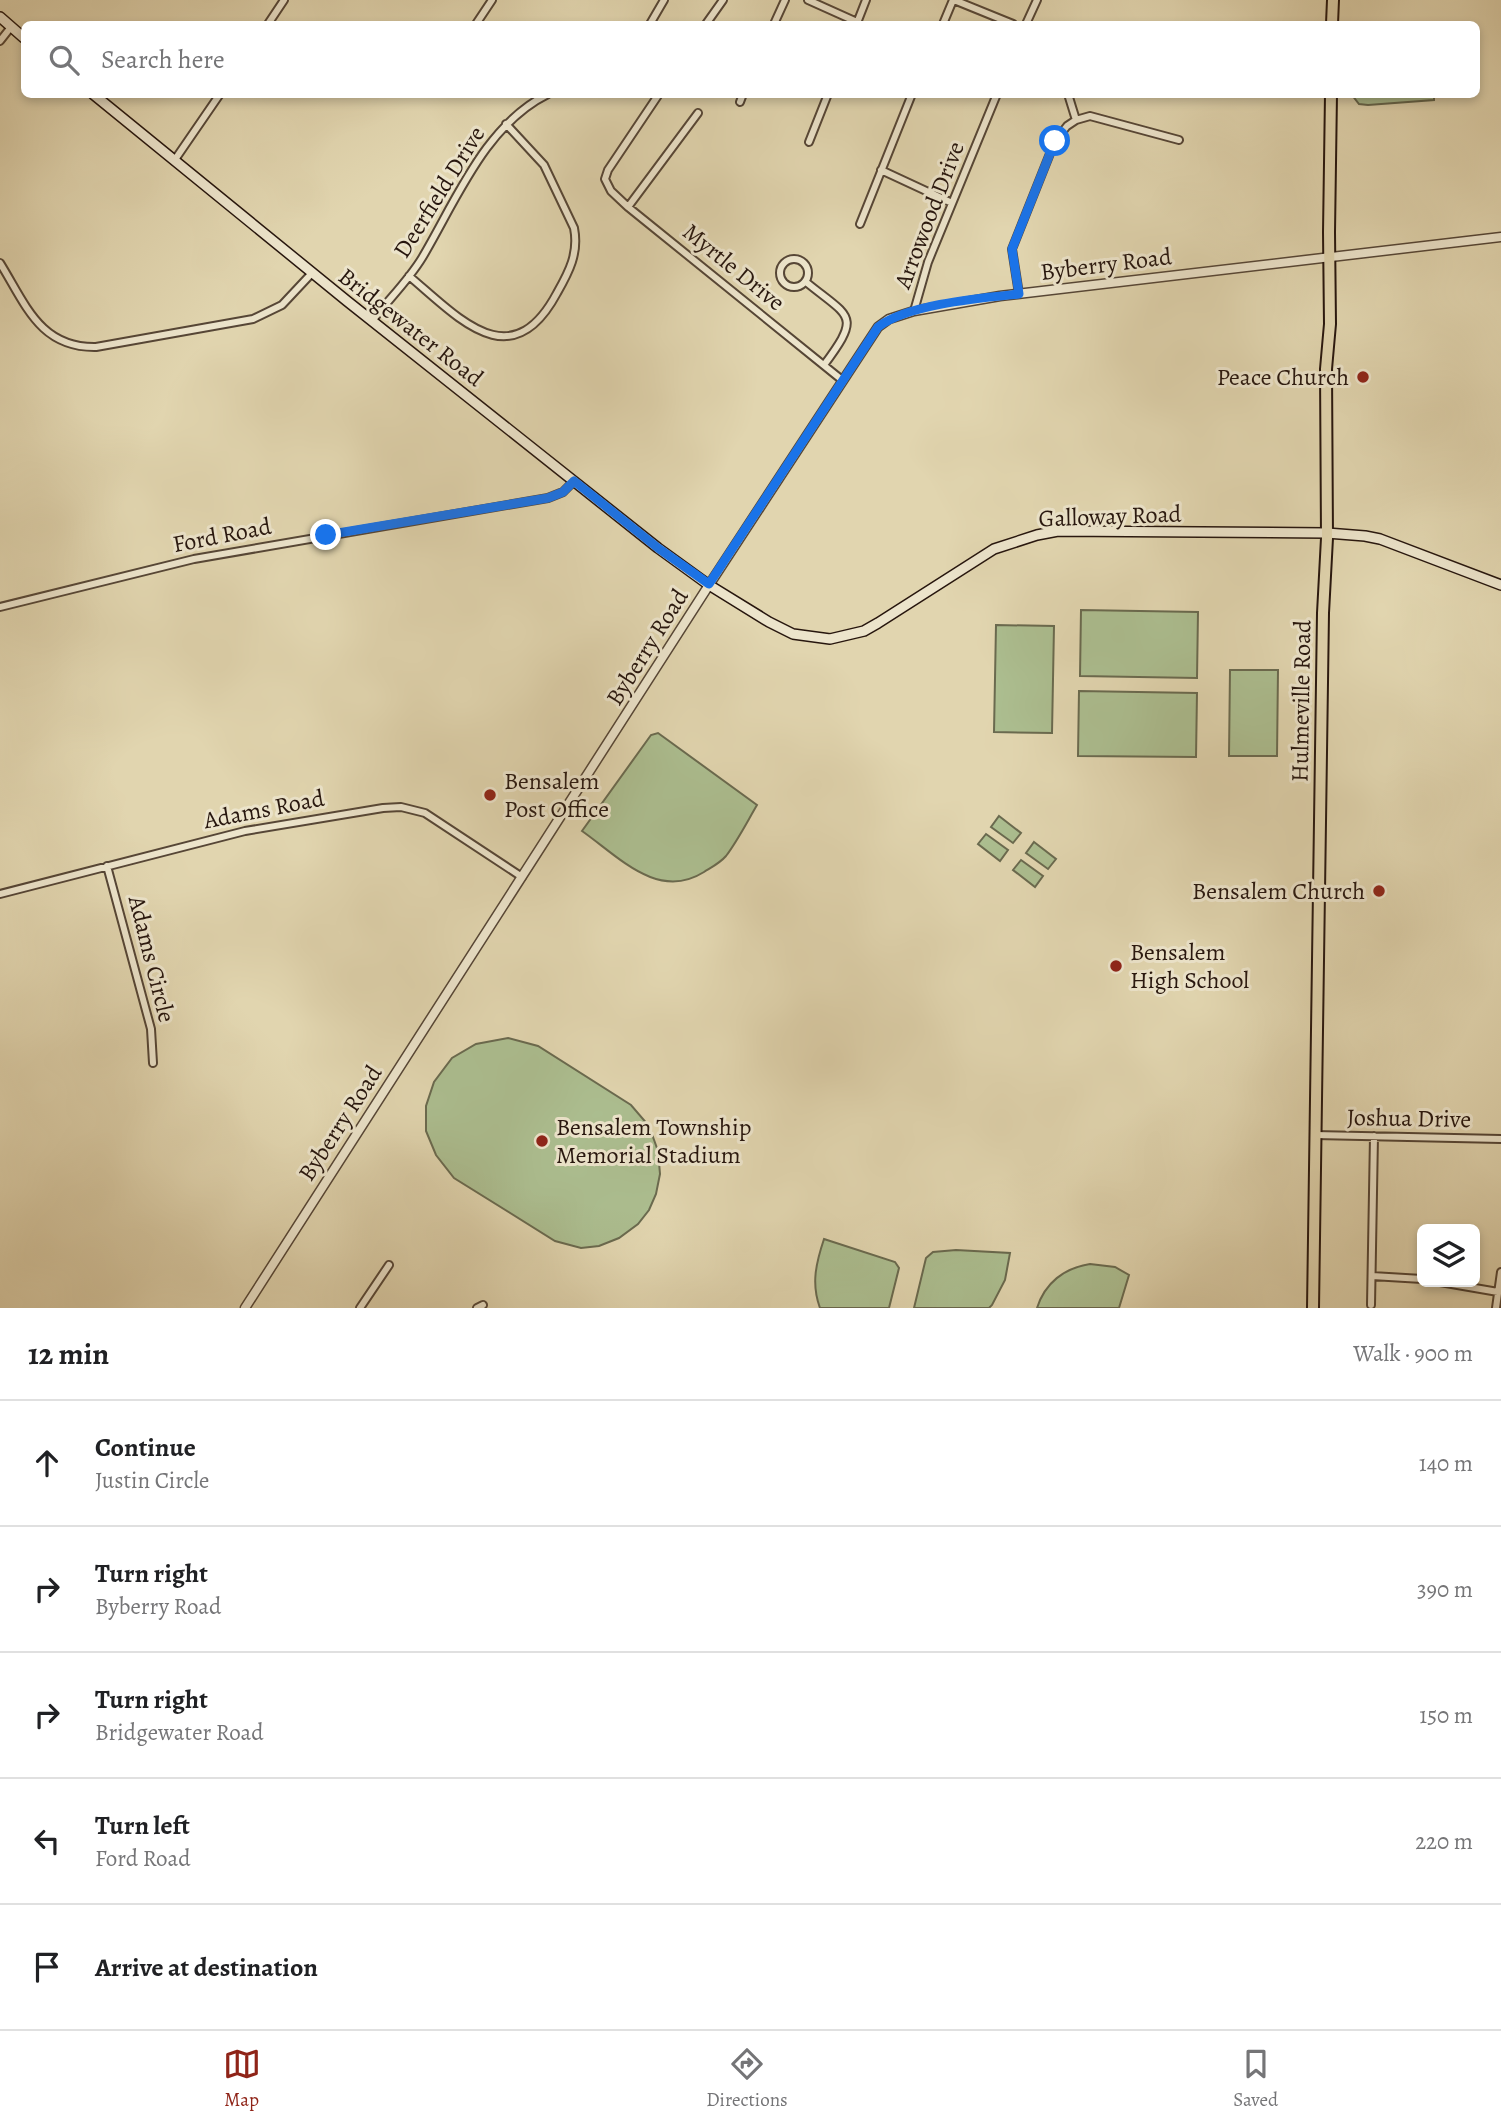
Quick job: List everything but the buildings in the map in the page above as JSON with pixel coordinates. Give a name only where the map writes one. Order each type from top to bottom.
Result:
[{"type":"main road","points":[[1332,21],[1333,0]]},
{"type":"main road","points":[[0,18],[21,35]]},
{"type":"main road","name":"Bridgewater Road","points":[[98,98],[372,321],[658,548],[709,584]]},
{"type":"main road","name":"Hulmeville Road","points":[[1313,1308],[1326,533],[1326,365],[1330,324],[1331,98]]},
{"type":"main road","name":"Galloway Road","points":[[709,584],[793,634],[831,639],[864,631],[994,549],[1037,534],[1083,530],[1326,533],[1365,536],[1501,585]]},
{"type":"street","points":[[270,21],[284,0]]},
{"type":"street","points":[[478,21],[492,0]]},
{"type":"street","points":[[652,21],[664,0]]},
{"type":"street","points":[[708,21],[723,0]]},
{"type":"street","points":[[775,21],[785,0]]},
{"type":"street","points":[[808,0],[852,21]]},
{"type":"street","points":[[857,21],[866,0]]},
{"type":"street","points":[[944,21],[954,0],[1006,21]]},
{"type":"street","points":[[1027,21],[1037,0]]},
{"type":"street","points":[[0,41],[12,27]]},
{"type":"street","points":[[174,161],[217,98]]},
{"type":"street","name":"Deerfield Drive","points":[[372,321],[421,260],[484,152],[506,124],[541,98]]},
{"type":"street","name":"Myrtle Drive","points":[[656,98],[608,170],[605,181],[611,191],[826,363],[842,380]]},
{"type":"street","points":[[809,142],[826,98]]},
{"type":"street","points":[[860,224],[910,98]]},
{"type":"street","name":"Arrowood Drive","points":[[914,311],[928,262],[995,98]]},
{"type":"street","points":[[1069,98],[1076,120]]},
{"type":"street","points":[[628,207],[698,113]]},
{"type":"street","points":[[1019,294],[1012,249],[1055,141],[1076,120],[1090,116],[1179,140]]},
{"type":"street","points":[[409,276],[471,327],[487,334],[505,336],[521,333],[536,324],[551,305],[575,256],[574,228],[544,165],[506,124]]},
{"type":"street","points":[[881,170],[953,203]]},
{"type":"street","name":"Byberry Road","points":[[245,1308],[709,584],[878,327],[889,319],[914,311],[1019,294],[1501,237]]},
{"type":"street","points":[[796,259],[804,263],[808,272],[806,282],[795,287],[785,284],[780,274],[784,262],[796,259]]},
{"type":"street","points":[[0,263],[45,330],[58,341],[81,347],[136,341],[253,319],[282,305],[312,273]]},
{"type":"street","points":[[806,282],[841,311],[849,324],[845,337],[826,363]]},
{"type":"street","name":"Ford Road","points":[[0,607],[194,559],[548,498],[563,492],[574,481]]},
{"type":"street","name":"Adams Road","points":[[0,894],[246,831],[359,810],[401,807],[422,811],[522,877]]},
{"type":"street","name":"Adams Circle","points":[[107,866],[146,1008],[153,1042],[153,1063]]},
{"type":"street","name":"Joshua Drive","points":[[1315,1135],[1501,1139]]},
{"type":"street","points":[[1371,1305],[1374,1136]]},
{"type":"street","points":[[360,1308],[389,1265]]},
{"type":"street","points":[[1496,1308],[1501,1272]]},
{"type":"street","points":[[1372,1276],[1417,1279]]},
{"type":"street","points":[[1469,1287],[1498,1292]]},
{"type":"green space","points":[[1354,98],[1434,98],[1434,100],[1359,104]]},
{"type":"green space","points":[[1081,610],[1198,612],[1197,678],[1080,676]]},
{"type":"green space","points":[[996,625],[1054,626],[1052,733],[994,732]]},
{"type":"green space","points":[[1230,670],[1278,670],[1277,756],[1229,756]]},
{"type":"green space","points":[[1079,691],[1197,693],[1196,757],[1078,756]]},
{"type":"green space","points":[[658,733],[757,805],[726,856],[719,863],[687,880],[655,879],[640,872],[582,831],[651,735]]},
{"type":"green space","points":[[999,816],[1021,833],[1013,843],[991,827]]},
{"type":"green space","points":[[986,834],[1008,850],[1000,861],[978,844]]},
{"type":"green space","points":[[1034,842],[1056,859],[1048,869],[1026,853]]},
{"type":"green space","points":[[1021,860],[1043,876],[1035,887],[1013,870]]},
{"type":"green space","name":"Bensalem Township Memorial Stadium","points":[[508,1038],[538,1046],[631,1105],[649,1126],[658,1151],[660,1174],[656,1194],[649,1210],[638,1224],[619,1238],[599,1246],[581,1248],[555,1241],[454,1178],[436,1155],[426,1131],[426,1106],[434,1082],[452,1058],[476,1044]]},
{"type":"green space","points":[[824,1239],[895,1262],[899,1268],[889,1308],[820,1308],[816,1274]]},
{"type":"green space","points":[[956,1250],[1010,1253],[1005,1280],[992,1305],[989,1308],[914,1308],[926,1258],[933,1252]]},
{"type":"green space","points":[[1090,1264],[1115,1267],[1129,1275],[1119,1308],[1037,1308],[1045,1291],[1057,1278],[1072,1269]]},
{"type":"place","name":"Peace Church","points":[[1363,377]]},
{"type":"place","name":"Bensalem Post Office","points":[[490,795]]},
{"type":"place","name":"Bensalem Church","points":[[1379,891]]},
{"type":"place","name":"Bensalem High School","points":[[1116,966]]},
{"type":"place","name":"Bensalem Township Memorial Stadium","points":[[542,1141]]},
{"type":"route","points":[[326,535],[548,498],[563,492],[574,481],[658,548],[709,584],[878,327],[889,319],[926,308],[1019,294],[1012,249],[1055,141]]}]
